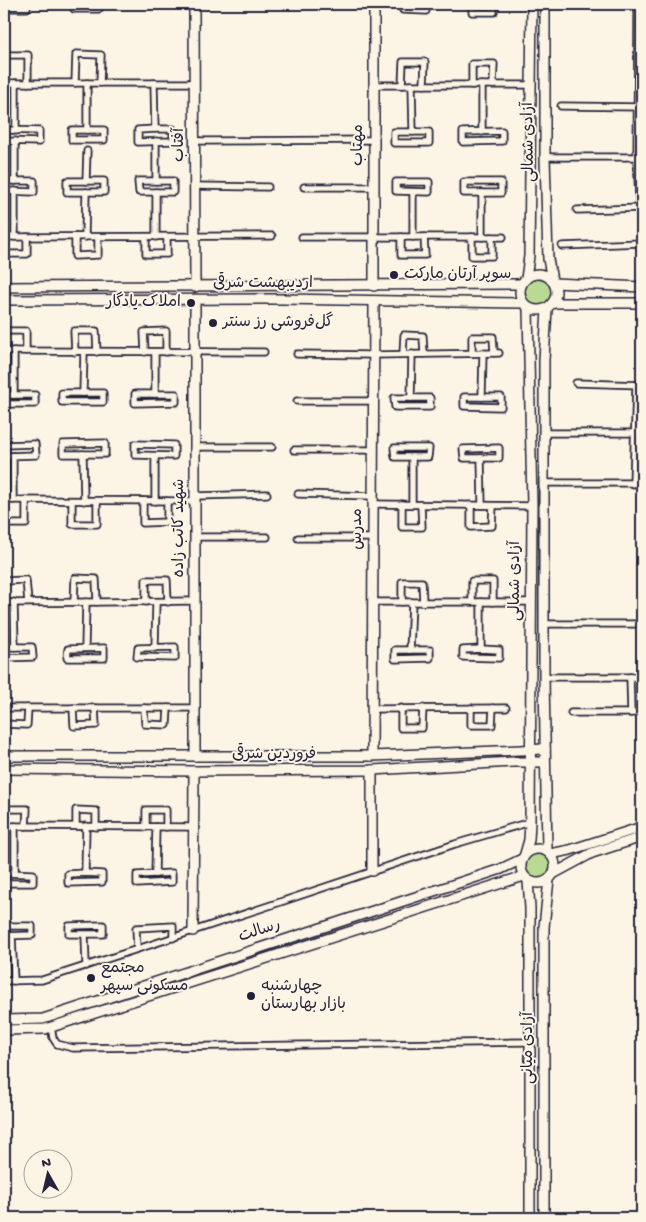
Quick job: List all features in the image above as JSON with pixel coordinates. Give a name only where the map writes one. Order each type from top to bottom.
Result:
[{"type":"main road","name":"آفتاب","points":[[194,4],[195,286]]},
{"type":"main road","name":"مهتاب","points":[[374,4],[374,286]]},
{"type":"main road","name":"آزادی شمالی","points":[[524,281],[529,256],[532,4]]},
{"type":"main road","name":"آزادی شمالی","points":[[545,4],[545,157],[548,260],[553,282]]},
{"type":"main road","points":[[532,30],[545,30]]},
{"type":"main road","points":[[642,287],[553,282],[539,274],[524,281],[520,297],[525,305],[537,311],[550,306],[642,303]]},
{"type":"main road","name":"اردیبهشت شرقی","points":[[4,287],[299,287],[524,281]]},
{"type":"main road","points":[[550,306],[557,293],[553,282]]},
{"type":"main road","points":[[271,286],[277,292],[272,299]]},
{"type":"main road","points":[[295,299],[291,296],[290,292],[299,287]]},
{"type":"main road","name":"اردیبهشت شرقی","points":[[4,300],[295,299],[525,305]]},
{"type":"main road","name":"شهید کاتب زاده","points":[[195,300],[195,756]]},
{"type":"main road","name":"مدرس","points":[[372,756],[374,301]]},
{"type":"main road","name":"آزادی شمالی","points":[[523,856],[529,840],[530,822],[532,602],[532,506],[525,305]]},
{"type":"main road","name":"آزادی شمالی","points":[[549,853],[544,677],[544,360],[550,306]]},
{"type":"main road","name":"فروردین شرقی","points":[[4,756],[372,756],[545,749]]},
{"type":"main road","name":"فروردین شرقی","points":[[4,769],[372,770],[545,762]]},
{"type":"main road","points":[[372,770],[372,871]]},
{"type":"main road","points":[[193,931],[194,771]]},
{"type":"main road","points":[[642,827],[570,850],[549,853],[536,849],[523,856],[520,865],[526,879],[539,883],[592,853],[642,837]]},
{"type":"main road","points":[[549,853],[555,864],[551,877]]},
{"type":"main road","name":"رسالت","points":[[4,1020],[43,1020],[501,869],[523,856]]},
{"type":"main road","name":"آزادی میانی","points":[[544,1218],[544,927],[551,877]]},
{"type":"main road","name":"رسالت","points":[[4,1030],[45,1029],[499,883],[526,879]]},
{"type":"main road","name":"آزادی میانی","points":[[526,879],[530,908],[530,1218]]},
{"type":"street","points":[[4,8],[27,8],[28,4]]},
{"type":"street","points":[[74,4],[74,9],[99,8],[99,4]]},
{"type":"street","points":[[403,4],[403,10],[426,11],[426,4]]},
{"type":"street","points":[[472,4],[472,12],[494,12],[494,4]]},
{"type":"street","points":[[562,246],[640,243],[640,59],[638,41],[640,15],[638,4]]},
{"type":"street","points":[[75,83],[76,54],[101,54],[100,83]]},
{"type":"street","points":[[4,55],[28,55],[28,83]]},
{"type":"street","points":[[402,85],[403,62],[425,62],[424,85]]},
{"type":"street","points":[[472,85],[472,64],[494,64],[493,85]]},
{"type":"street","points":[[4,83],[194,83]]},
{"type":"street","points":[[16,83],[16,130]]},
{"type":"street","points":[[87,83],[87,130]]},
{"type":"street","points":[[154,83],[155,129]]},
{"type":"street","points":[[374,85],[532,85]]},
{"type":"street","points":[[412,85],[412,132]]},
{"type":"street","points":[[482,85],[482,132]]},
{"type":"street","points":[[561,106],[640,107]]},
{"type":"street","points":[[155,129],[173,129],[173,141],[138,142],[138,130],[155,129]]},
{"type":"street","points":[[4,130],[39,131],[39,142],[4,141]]},
{"type":"street","points":[[72,130],[87,130],[104,130],[104,140],[72,140],[72,130]]},
{"type":"street","points":[[502,131],[502,141],[463,142],[463,132],[482,132],[502,131]]},
{"type":"street","points":[[394,132],[412,132],[429,132],[429,143],[394,143],[394,132]]},
{"type":"street","points":[[194,140],[374,140]]},
{"type":"street","points":[[15,141],[15,181]]},
{"type":"street","points":[[156,141],[156,181]]},
{"type":"street","points":[[86,181],[87,151]]},
{"type":"street","points":[[545,157],[640,157]]},
{"type":"street","points":[[4,181],[34,181],[34,192],[4,191]]},
{"type":"street","points":[[67,181],[86,181],[104,181],[104,192],[67,192],[67,181]]},
{"type":"street","points":[[138,181],[156,181],[173,181],[173,192],[138,192],[138,181]]},
{"type":"street","points":[[396,182],[429,182],[429,192],[413,192],[396,192],[396,182]]},
{"type":"street","points":[[464,182],[501,182],[501,193],[482,193],[464,193],[464,182]]},
{"type":"street","points":[[195,186],[268,187]]},
{"type":"street","points":[[304,187],[374,187]]},
{"type":"street","points":[[15,191],[15,237]]},
{"type":"street","points":[[85,237],[86,192]]},
{"type":"street","points":[[156,192],[156,237]]},
{"type":"street","points":[[413,192],[413,237]]},
{"type":"street","points":[[482,193],[482,237]]},
{"type":"street","points":[[577,210],[641,208]]},
{"type":"street","points":[[27,237],[27,254],[4,254],[4,237],[272,236]]},
{"type":"street","points":[[75,237],[75,256],[98,255],[98,237]]},
{"type":"street","points":[[146,237],[146,254],[167,254],[166,237]]},
{"type":"street","points":[[302,237],[503,237]]},
{"type":"street","points":[[401,237],[402,255],[424,255],[424,237]]},
{"type":"street","points":[[472,237],[472,256],[492,256],[492,237]]},
{"type":"street","points":[[4,331],[26,330],[26,351]]},
{"type":"street","points":[[75,352],[74,331],[96,330],[96,352]]},
{"type":"street","points":[[145,352],[144,332],[166,331],[166,352]]},
{"type":"street","points":[[403,354],[404,336],[423,336],[424,354]]},
{"type":"street","points":[[297,354],[496,353],[493,337],[472,337],[472,353]]},
{"type":"street","points":[[4,351],[264,352]]},
{"type":"street","points":[[14,351],[14,395]]},
{"type":"street","points":[[83,393],[84,352]]},
{"type":"street","points":[[155,352],[155,394]]},
{"type":"street","points":[[482,397],[483,353]]},
{"type":"street","points":[[411,398],[412,354]]},
{"type":"street","points":[[576,383],[639,385],[634,433],[633,484]]},
{"type":"street","points":[[62,393],[83,393],[103,393],[103,402],[62,402],[62,393]]},
{"type":"street","points":[[135,394],[155,394],[176,394],[176,402],[135,403],[135,394]]},
{"type":"street","points":[[4,395],[35,395],[35,404],[4,404]]},
{"type":"street","points":[[464,397],[482,397],[501,397],[501,407],[464,406],[464,397]]},
{"type":"street","points":[[394,398],[411,398],[430,398],[430,406],[395,407],[394,398]]},
{"type":"street","points":[[296,401],[373,401]]},
{"type":"street","points":[[544,433],[642,433]]},
{"type":"street","points":[[4,445],[35,444],[36,455],[4,456]]},
{"type":"street","points":[[63,444],[105,444],[105,454],[83,454],[63,454],[63,444]]},
{"type":"street","points":[[135,444],[174,445],[174,456],[155,456],[135,455],[135,444]]},
{"type":"street","points":[[195,447],[272,447]]},
{"type":"street","points":[[394,448],[429,448],[428,457],[412,458],[395,457],[394,448]]},
{"type":"street","points":[[499,448],[499,458],[481,458],[464,458],[463,449],[499,448]]},
{"type":"street","points":[[294,450],[373,450]]},
{"type":"street","points":[[83,454],[84,501]]},
{"type":"street","points":[[13,456],[13,500]]},
{"type":"street","points":[[155,456],[155,501]]},
{"type":"street","points":[[412,458],[412,504]]},
{"type":"street","points":[[481,458],[482,505]]},
{"type":"street","points":[[544,483],[642,483]]},
{"type":"street","points":[[4,500],[167,501],[267,494]]},
{"type":"street","points":[[298,494],[402,504],[532,506]]},
{"type":"street","points":[[4,524],[26,524],[26,500]]},
{"type":"street","points":[[72,501],[72,524],[97,524],[97,501]]},
{"type":"street","points":[[143,501],[143,523],[168,522],[167,501]]},
{"type":"street","points":[[402,504],[402,526],[422,527],[421,504]]},
{"type":"street","points":[[471,505],[471,527],[492,526],[492,506]]},
{"type":"street","points":[[195,537],[267,537]]},
{"type":"street","points":[[298,538],[373,538]]},
{"type":"street","points":[[74,602],[75,578],[96,579],[96,602]]},
{"type":"street","points":[[4,581],[26,580],[28,602]]},
{"type":"street","points":[[146,602],[146,580],[167,580],[168,602]]},
{"type":"street","points":[[472,602],[472,581],[493,581],[493,602]]},
{"type":"street","points":[[402,602],[402,582],[422,582],[422,602]]},
{"type":"street","points":[[4,603],[195,601]]},
{"type":"street","points":[[14,602],[15,647]]},
{"type":"street","points":[[85,648],[86,602]]},
{"type":"street","points":[[155,648],[156,602]]},
{"type":"street","points":[[373,602],[532,602]]},
{"type":"street","points":[[410,650],[412,602]]},
{"type":"street","points":[[481,602],[481,649]]},
{"type":"street","points":[[544,624],[642,624]]},
{"type":"street","points":[[4,648],[32,647],[33,657],[4,658]]},
{"type":"street","points":[[175,647],[175,658],[137,657],[138,648],[155,648],[175,647]]},
{"type":"street","points":[[85,648],[104,648],[104,658],[67,658],[68,649],[85,648]]},
{"type":"street","points":[[481,649],[499,650],[499,658],[463,657],[463,650],[481,649]]},
{"type":"street","points":[[395,650],[410,650],[430,650],[430,658],[396,659],[395,650]]},
{"type":"street","points":[[544,677],[642,677]]},
{"type":"street","points":[[630,677],[631,713]]},
{"type":"street","points":[[4,708],[195,708]]},
{"type":"street","points":[[4,724],[27,725],[28,708]]},
{"type":"street","points":[[74,708],[74,726],[96,725],[95,708]]},
{"type":"street","points":[[144,708],[145,724],[167,725],[168,708]]},
{"type":"street","points":[[401,708],[400,728],[422,728],[423,708]]},
{"type":"street","points":[[471,708],[471,725],[492,725],[493,708]]},
{"type":"street","points":[[372,709],[506,708]]},
{"type":"street","points":[[570,713],[642,713]]},
{"type":"street","points":[[4,809],[27,809],[26,826]]},
{"type":"street","points":[[76,826],[76,810],[96,811],[96,826]]},
{"type":"street","points":[[146,827],[146,810],[166,810],[166,827]]},
{"type":"street","points":[[4,981],[42,980],[455,844],[530,822]]},
{"type":"street","points":[[4,826],[195,827]]},
{"type":"street","points":[[15,826],[15,873]]},
{"type":"street","points":[[85,873],[86,826]]},
{"type":"street","points":[[155,874],[156,827]]},
{"type":"street","points":[[4,873],[33,874],[33,883],[4,883]]},
{"type":"street","points":[[85,873],[102,874],[102,882],[68,883],[68,874],[85,873]]},
{"type":"street","points":[[172,873],[172,882],[137,884],[137,874],[155,874],[172,873]]},
{"type":"street","points":[[103,925],[103,934],[85,935],[69,934],[69,926],[103,925]]},
{"type":"street","points":[[4,926],[32,926],[32,935],[4,936]]},
{"type":"street","points":[[137,949],[136,928],[173,926],[173,938]]},
{"type":"street","points":[[85,935],[86,966]]},
{"type":"street","points":[[12,936],[14,981]]},
{"type":"street","points":[[51,1027],[53,1038],[57,1044],[66,1048],[530,1042]]},
{"type":"green space","points":[[538,278],[549,282],[553,293],[549,304],[538,308],[527,304],[523,293],[527,282]]},
{"type":"green space","points":[[537,853],[546,857],[550,866],[546,875],[537,879],[528,875],[524,866],[528,857]]},
{"type":"place","name":"سوپر آرتان مارکت","points":[[394,275]]},
{"type":"place","name":"املاک یادگار","points":[[191,303]]},
{"type":"place","name":"گل‌فروشی رز سنتر","points":[[213,323]]},
{"type":"place","name":"مجتمع مسکونی سپهر","points":[[91,978]]},
{"type":"place","name":"چهارشنبه بازار بهارستان","points":[[251,996]]}]
